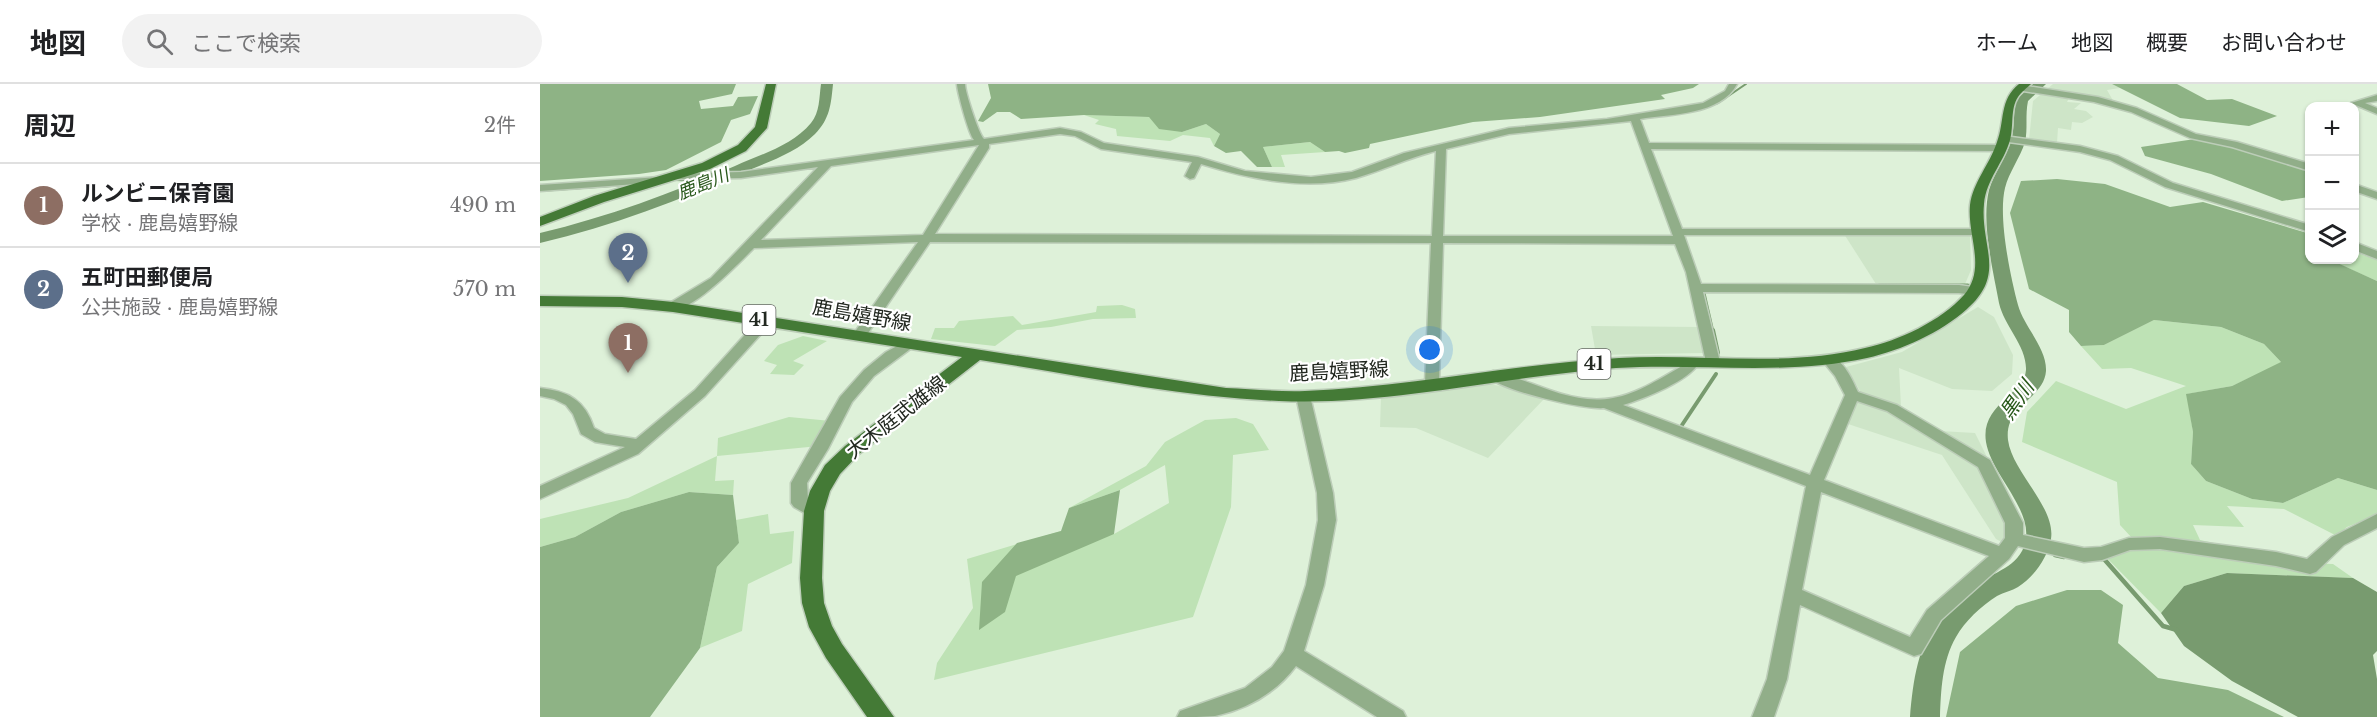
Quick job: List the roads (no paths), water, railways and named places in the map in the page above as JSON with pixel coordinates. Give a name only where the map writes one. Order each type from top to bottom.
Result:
[{"type":"main road","points":[[540,222],[726,157],[753,139],[761,128],[771,84]]},
{"type":"main road","name":"鹿島嬉野線","points":[[540,301],[622,302],[673,307],[1226,393],[1303,396],[1385,390],[1592,364],[1829,360],[1875,351],[1918,334],[1966,303],[1983,280],[1984,263],[1977,206],[1981,189],[2002,144],[2010,102],[2023,86]]},
{"type":"main road","name":"大木庭武雄線","points":[[881,717],[834,651],[813,603],[811,578],[814,511],[820,491],[832,470],[852,450],[977,354]]},
{"type":"street","points":[[859,336],[982,154],[985,145],[973,130],[971,116],[961,93],[962,84]]},
{"type":"street","points":[[674,176],[727,177],[980,141],[1066,132],[1078,134],[1101,146],[1198,160],[1244,174],[1311,180],[1354,175],[1408,155],[1509,131],[1606,122],[1706,105],[1728,93],[1733,84]]},
{"type":"street","points":[[2023,86],[2041,93],[2095,99],[2134,110],[2193,136],[2234,144],[2305,166]]},
{"type":"street","points":[[2377,98],[2356,103],[2377,111]]},
{"type":"street","points":[[1634,117],[1679,236],[1695,288],[1713,362]]},
{"type":"street","points":[[1646,146],[2025,142],[2080,149],[2114,158],[2169,185],[2305,227]]},
{"type":"street","points":[[1432,383],[1441,147]]},
{"type":"street","points":[[1190,176],[1198,160]]},
{"type":"street","points":[[673,307],[715,281],[828,163]]},
{"type":"street","points":[[540,188],[660,180]]},
{"type":"street","points":[[2359,189],[2377,196]]},
{"type":"street","points":[[752,244],[927,238],[1439,240],[1980,232]]},
{"type":"street","points":[[2359,247],[2377,255]]},
{"type":"street","points":[[1695,288],[1959,289],[1975,291]]},
{"type":"street","points":[[540,493],[632,450],[679,413],[700,393],[765,321]]},
{"type":"street","points":[[814,511],[800,503],[799,483],[820,449],[845,400],[884,361],[908,344]]},
{"type":"street","points":[[1792,593],[1914,648],[1934,615],[2013,544],[2014,523],[1984,464],[1892,408],[1852,395],[1842,374],[1829,360]]},
{"type":"street","points":[[1493,375],[1504,382],[1555,398],[1592,406],[1609,405],[1641,394],[1690,368],[1693,361]]},
{"type":"street","points":[[540,392],[573,400],[583,414],[587,431],[601,438],[637,444]]},
{"type":"street","points":[[1763,717],[1778,679],[1792,593],[1815,482],[1852,395]]},
{"type":"street","points":[[1188,717],[1252,693],[1279,673],[1293,654],[1315,585],[1327,520],[1325,493],[1303,396]]},
{"type":"street","points":[[1609,405],[1815,482],[2013,544],[2084,555],[2102,553],[2129,544],[2160,543],[2276,559],[2310,567],[2338,541],[2377,520]]},
{"type":"street","points":[[1293,654],[1395,717]]},
{"type":"waterway","name":"鹿島川","points":[[540,238],[592,225],[644,208],[784,150],[803,138],[818,123],[824,109],[827,84]]},
{"type":"waterway","points":[[1708,106],[1718,103],[1746,84]]},
{"type":"waterway","name":"黒川","points":[[1925,717],[1931,668],[1944,633],[1955,617],[1973,600],[1988,589],[2009,580],[2020,571],[2033,555],[2038,543],[2038,527],[2034,517],[2006,465],[1997,442],[2000,418],[2029,385],[2036,370],[2033,355],[2014,319],[2009,304],[1996,235],[1995,201],[1999,184],[2018,141],[2022,100],[2040,84]]},
{"type":"waterway","points":[[1534,131],[1598,124]]},
{"type":"waterway","points":[[674,180],[713,181]]},
{"type":"waterway","points":[[540,191],[626,185]]},
{"type":"waterway","points":[[1879,285],[1968,285]]},
{"type":"waterway","points":[[1704,293],[1713,332]]},
{"type":"waterway","points":[[1713,330],[1718,353]]},
{"type":"waterway","points":[[1682,425],[1716,374]]},
{"type":"waterway","points":[[2055,555],[2064,557]]},
{"type":"waterway","points":[[2101,559],[2104,559],[2163,626],[2177,630]]},
{"type":"place","name":"五町田郵便局","points":[[628,283]]},
{"type":"place","name":"ルンビニ保育園","points":[[628,373]]}]
